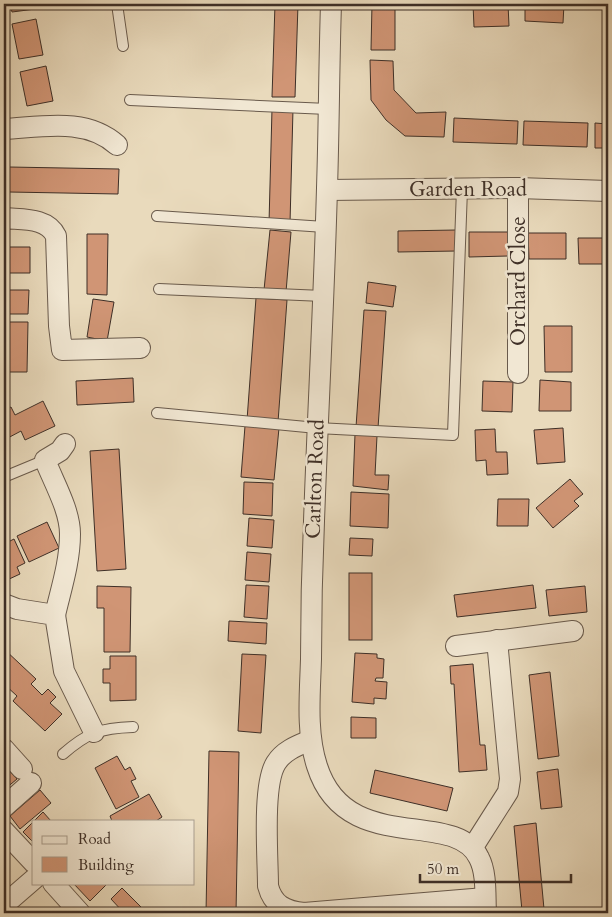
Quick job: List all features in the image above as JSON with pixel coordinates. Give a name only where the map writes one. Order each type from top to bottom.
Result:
[{"type":"street","name":"Carlton Road","points":[[331,4],[324,296],[317,428],[312,586],[311,740],[324,786],[342,807],[368,821],[446,835],[461,839],[473,848]]},
{"type":"street","points":[[4,129],[86,128],[108,137],[117,145]]},
{"type":"street","name":"Garden Road","points":[[327,190],[518,188],[608,191]]},
{"type":"street","name":"Orchard Close","points":[[518,188],[518,373]]},
{"type":"street","points":[[4,218],[46,224],[53,229],[56,236],[62,350],[140,348]]},
{"type":"street","points":[[65,444],[60,451],[45,460],[64,507],[70,533],[67,561],[55,615],[64,671],[94,732]]},
{"type":"street","points":[[4,604],[17,609],[55,615]]},
{"type":"street","points":[[456,646],[573,631]]},
{"type":"street","points":[[311,740],[289,750],[276,762],[269,782],[268,886],[271,897],[279,906],[290,911],[304,913],[486,906],[480,859],[473,848],[508,792],[510,779],[497,640]]},
{"type":"street","points":[[4,750],[26,776],[4,807]]},
{"type":"street","points":[[4,830],[32,861]]},
{"type":"street","points":[[4,905],[32,881]]},
{"type":"street","points":[[54,884],[80,913]]},
{"type":"lane","points":[[117,4],[123,46]]},
{"type":"lane","points":[[130,100],[328,109]]},
{"type":"lane","points":[[157,413],[317,428],[453,435],[462,189]]},
{"type":"lane","points":[[157,216],[325,226]]},
{"type":"lane","points":[[159,289],[324,296]]},
{"type":"lane","points":[[4,477],[45,460]]},
{"type":"lane","points":[[63,754],[84,736],[94,732],[133,727]]},
{"type":"building","points":[[10,4],[34,4],[35,9],[12,12]]},
{"type":"building","points":[[275,4],[298,4],[295,97],[272,97]]},
{"type":"building","points":[[372,4],[395,4],[395,50],[371,50]]},
{"type":"building","points":[[473,4],[508,4],[509,26],[474,27]]},
{"type":"building","points":[[525,4],[564,4],[563,23],[525,21]]},
{"type":"building","points":[[36,19],[43,55],[19,59],[12,24]]},
{"type":"building","points":[[370,60],[393,61],[394,90],[416,113],[446,112],[444,137],[405,136],[386,120],[371,100]]},
{"type":"building","points":[[46,66],[53,101],[27,106],[20,72]]},
{"type":"building","points":[[272,109],[293,109],[290,223],[269,223]]},
{"type":"building","points":[[454,118],[518,121],[517,144],[453,142]]},
{"type":"building","points":[[524,121],[588,123],[587,147],[523,145]]},
{"type":"building","points":[[595,123],[608,124],[608,148],[595,148]]},
{"type":"building","points":[[9,167],[119,169],[118,194],[9,192]]},
{"type":"building","points":[[270,230],[291,232],[286,292],[264,290]]},
{"type":"building","points":[[456,230],[457,251],[398,252],[398,231]]},
{"type":"building","points":[[469,232],[508,232],[508,256],[469,257]]},
{"type":"building","points":[[528,233],[566,233],[566,259],[529,259]]},
{"type":"building","points":[[87,234],[108,234],[107,295],[87,294]]},
{"type":"building","points":[[578,238],[608,238],[608,264],[579,264]]},
{"type":"building","points":[[8,247],[30,247],[30,273],[7,273]]},
{"type":"building","points":[[368,282],[396,286],[393,307],[366,303]]},
{"type":"building","points":[[7,290],[29,290],[28,314],[6,314]]},
{"type":"building","points":[[256,298],[287,300],[278,422],[247,420]]},
{"type":"building","points":[[93,299],[114,302],[107,341],[87,337]]},
{"type":"building","points":[[364,310],[386,311],[378,428],[356,427]]},
{"type":"building","points":[[6,322],[28,322],[27,372],[5,372]]},
{"type":"building","points":[[544,326],[572,326],[572,372],[545,372]]},
{"type":"building","points":[[133,378],[134,402],[77,405],[76,381]]},
{"type":"building","points":[[540,380],[571,382],[571,411],[539,411]]},
{"type":"building","points":[[483,381],[513,382],[512,412],[482,411]]},
{"type":"building","points":[[43,401],[55,426],[25,440],[21,431],[4,440],[4,410],[11,407],[15,415]]},
{"type":"building","points":[[245,426],[279,428],[274,480],[241,477]]},
{"type":"building","points":[[563,428],[565,462],[537,464],[534,430]]},
{"type":"building","points":[[495,429],[496,452],[507,452],[508,474],[487,475],[486,460],[476,461],[475,430]]},
{"type":"building","points":[[355,434],[377,436],[375,475],[389,475],[388,490],[353,486]]},
{"type":"building","points":[[119,449],[126,569],[97,571],[90,451]]},
{"type":"building","points":[[570,479],[583,494],[574,501],[579,506],[553,528],[536,508]]},
{"type":"building","points":[[244,482],[273,483],[272,516],[243,514]]},
{"type":"building","points":[[351,492],[389,494],[388,528],[350,526]]},
{"type":"building","points":[[498,499],[529,499],[528,526],[497,526]]},
{"type":"building","points":[[249,518],[274,520],[272,548],[247,546]]},
{"type":"building","points":[[47,522],[59,548],[29,562],[17,536]]},
{"type":"building","points":[[350,538],[373,539],[372,556],[349,555]]},
{"type":"building","points":[[14,539],[25,563],[17,567],[20,574],[7,580],[4,574],[4,544]]},
{"type":"building","points":[[247,552],[271,554],[269,582],[245,580]]},
{"type":"building","points":[[349,573],[372,573],[372,640],[349,640]]},
{"type":"building","points":[[246,585],[269,586],[267,619],[244,617]]},
{"type":"building","points":[[533,585],[536,608],[457,617],[454,595]]},
{"type":"building","points":[[97,586],[131,587],[130,652],[104,652],[104,608],[97,608]]},
{"type":"building","points":[[585,586],[587,612],[549,616],[546,590]]},
{"type":"building","points":[[229,621],[267,623],[266,644],[228,641]]},
{"type":"building","points":[[4,649],[36,679],[31,684],[42,695],[48,689],[56,697],[50,703],[62,714],[45,731],[13,701],[17,696],[4,684]]},
{"type":"building","points":[[355,653],[377,654],[377,658],[384,659],[383,678],[376,678],[375,681],[387,682],[386,699],[374,698],[374,704],[352,702]]},
{"type":"building","points":[[242,654],[266,655],[261,733],[238,731]]},
{"type":"building","points":[[110,656],[136,656],[136,700],[110,701],[110,683],[103,683],[103,669],[110,669]]},
{"type":"building","points":[[473,664],[480,745],[485,745],[487,770],[459,772],[454,684],[451,684],[450,666]]},
{"type":"building","points":[[550,672],[559,756],[538,759],[529,675]]},
{"type":"building","points":[[351,717],[376,718],[376,738],[351,738]]},
{"type":"building","points":[[209,751],[239,752],[236,913],[206,913]]},
{"type":"building","points":[[117,756],[125,770],[130,767],[136,779],[131,781],[139,797],[116,809],[95,768]]},
{"type":"building","points":[[4,765],[17,779],[5,789],[4,788]]},
{"type":"building","points":[[558,769],[562,807],[541,809],[537,772]]},
{"type":"building","points":[[375,770],[453,788],[447,811],[370,793]]},
{"type":"building","points":[[40,790],[51,803],[20,829],[10,816]]},
{"type":"building","points":[[149,794],[162,817],[158,820],[112,820],[110,816]]},
{"type":"building","points":[[43,812],[50,820],[35,820]]},
{"type":"building","points":[[32,823],[32,841],[23,832]]},
{"type":"building","points":[[536,823],[544,909],[522,911],[514,826]]},
{"type":"building","points":[[74,884],[107,884],[90,901]]},
{"type":"building","points":[[122,888],[147,913],[124,913],[111,899]]}]
